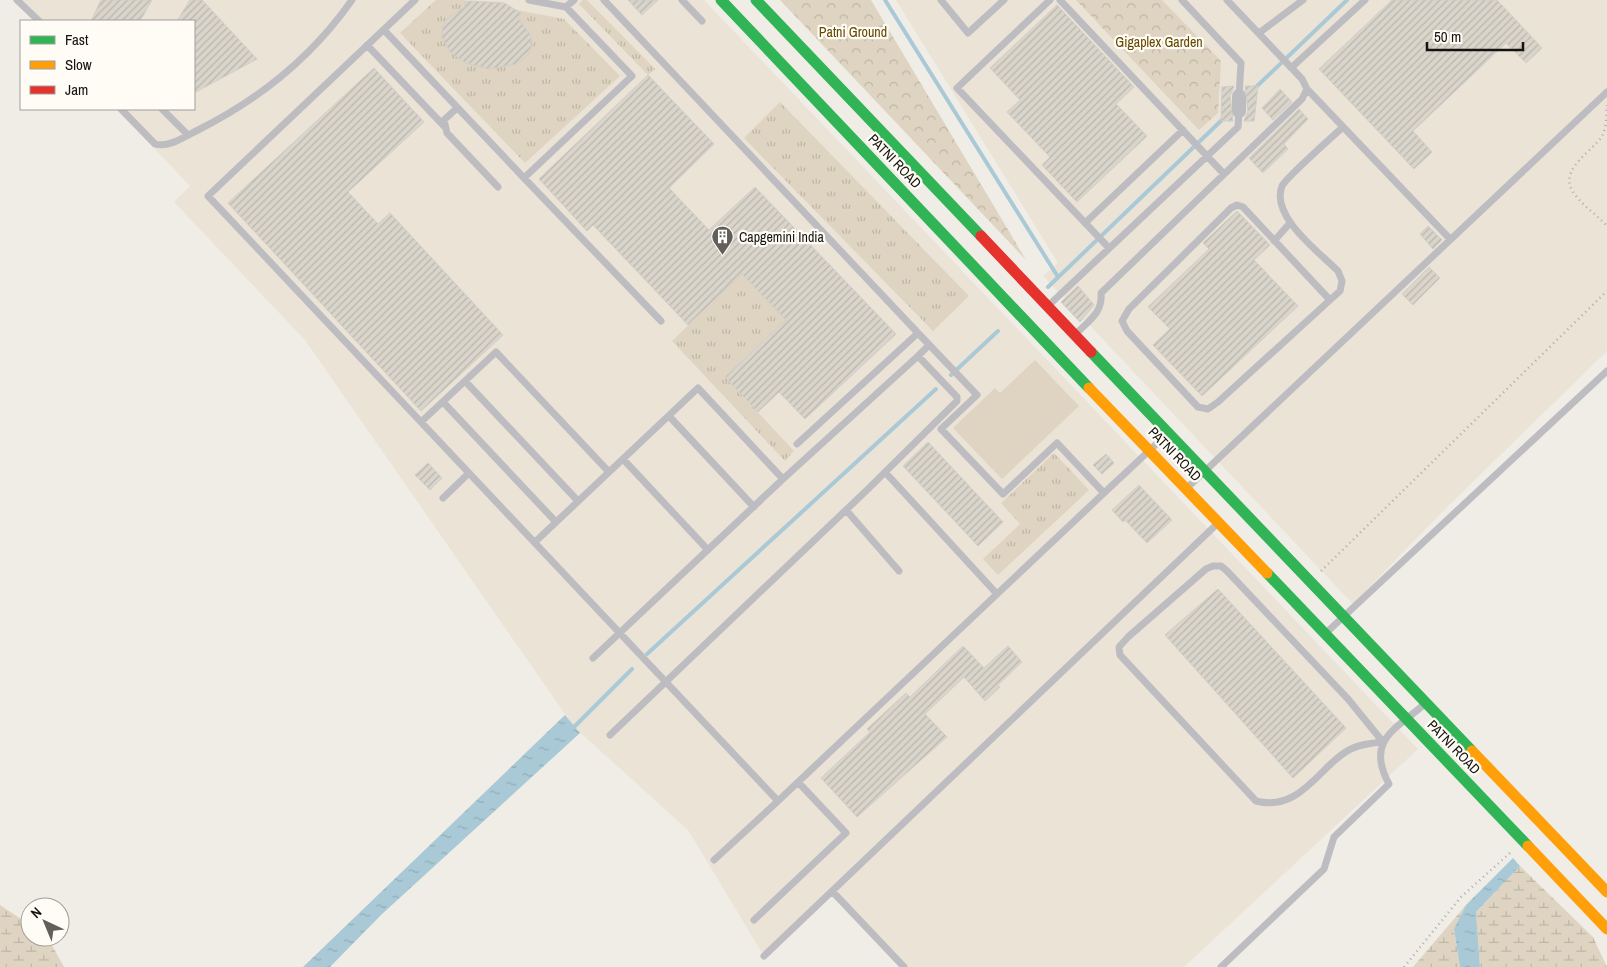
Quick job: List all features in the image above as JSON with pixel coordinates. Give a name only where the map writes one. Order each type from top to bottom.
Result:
[{"type":"main road","name":"PATNI ROAD","points":[[721,0],[1044,343],[1187,488],[1607,929]]},
{"type":"main road","name":"PATNI ROAD","points":[[756,0],[1607,892]]},
{"type":"street","points":[[1239,111],[1240,96]]},
{"type":"lane","points":[[17,0],[38,20]]},
{"type":"lane","points":[[122,110],[155,144],[163,145],[188,135],[227,116],[282,77],[325,34],[352,0]]},
{"type":"lane","points":[[415,0],[208,196],[778,801]]},
{"type":"lane","points":[[524,178],[632,76],[566,7],[529,0]]},
{"type":"lane","points":[[566,7],[574,0]]},
{"type":"lane","points":[[604,0],[977,395],[941,429],[1002,494],[1057,443],[1104,493]]},
{"type":"lane","points":[[682,0],[702,21]]},
{"type":"lane","points":[[941,0],[968,33],[1004,0]]},
{"type":"lane","points":[[1050,0],[957,88],[1109,248]]},
{"type":"lane","points":[[1060,0],[1224,174]]},
{"type":"lane","points":[[1182,0],[1241,63],[1240,96]]},
{"type":"lane","points":[[1227,0],[1302,79],[1307,89],[1450,239]]},
{"type":"lane","points":[[1259,33],[1303,0]]},
{"type":"lane","points":[[1291,68],[1365,0]]},
{"type":"lane","points":[[384,30],[661,321]]},
{"type":"lane","points":[[368,45],[498,187]]},
{"type":"lane","points":[[1075,334],[1098,312],[1102,304],[1101,293],[1302,99],[1307,89]]},
{"type":"lane","points":[[1187,488],[1607,92]]},
{"type":"lane","points":[[444,126],[444,120],[457,108]]},
{"type":"lane","points":[[163,110],[188,135]]},
{"type":"lane","points":[[1049,306],[1238,127],[1239,111]]},
{"type":"lane","points":[[1330,300],[1243,207],[1237,205],[1231,208],[1128,309],[1122,321],[1127,331],[1198,407],[1208,409],[1218,402],[1340,291],[1342,281],[1338,271],[1290,223],[1280,203],[1282,185],[1343,127]]},
{"type":"lane","points":[[1085,223],[1183,130]]},
{"type":"lane","points":[[1274,241],[1290,223]]},
{"type":"lane","points":[[797,444],[918,333]]},
{"type":"lane","points":[[593,658],[918,356],[932,347]]},
{"type":"lane","points":[[421,422],[496,352],[609,472]]},
{"type":"lane","points":[[610,736],[846,510],[956,401],[957,397],[953,392],[918,356]]},
{"type":"lane","points":[[1325,634],[1607,371]]},
{"type":"lane","points":[[465,381],[578,501]]},
{"type":"lane","points":[[535,542],[698,388],[784,479]]},
{"type":"lane","points":[[443,402],[556,522]]},
{"type":"lane","points":[[669,416],[754,507]]},
{"type":"lane","points":[[714,860],[1170,432]]},
{"type":"lane","points":[[623,459],[708,550]]},
{"type":"lane","points":[[885,472],[997,594]]},
{"type":"lane","points":[[443,498],[469,473]]},
{"type":"lane","points":[[846,510],[899,570]]},
{"type":"lane","points":[[764,956],[1219,522]]},
{"type":"lane","points":[[1213,566],[1221,566],[1348,699],[1383,742],[1352,748],[1301,793],[1265,804],[1256,801],[1120,655],[1119,647],[1206,569],[1213,566]]},
{"type":"lane","points":[[1221,967],[1324,869],[1334,837],[1389,784],[1381,769],[1379,755],[1383,742],[1427,703]]},
{"type":"lane","points":[[754,920],[846,833],[798,782]]},
{"type":"lane","points":[[832,891],[904,967]]},
{"type":"path","points":[[1607,101],[1606,126],[1603,136],[1574,167],[1570,174],[1569,182],[1582,203],[1607,226]]},
{"type":"path","points":[[1311,581],[1607,291]]},
{"type":"path","points":[[1404,967],[1461,897],[1523,841]]},
{"type":"shaded area","points":[[13,0],[704,0],[1418,749],[1184,967],[904,967],[832,891],[764,956],[688,830],[574,727],[305,340],[174,202],[190,186],[118,110],[195,110],[195,20],[33,20]]},
{"type":"shaded area","name":"Gigaplex Garden","points":[[896,0],[1607,0],[1607,351],[1447,507],[1353,604],[1043,276],[1058,263]]},
{"type":"green space","points":[[436,0],[464,0],[564,19],[620,76],[525,163],[400,33]]},
{"type":"green space","points":[[583,0],[587,0],[655,69],[648,75],[579,4]]},
{"type":"green space","name":"Patni Ground","points":[[780,0],[871,0],[1026,260]]},
{"type":"green space","name":"Gigaplex Garden","points":[[1076,0],[1162,0],[1221,61],[1218,113],[1199,130]]},
{"type":"green space","points":[[780,102],[969,296],[933,331],[744,138]]},
{"type":"green space","points":[[742,274],[786,320],[725,377],[794,451],[785,461],[672,341]]},
{"type":"green space","points":[[1035,360],[1079,406],[1002,479],[953,428],[995,388],[1000,393]]},
{"type":"green space","points":[[1054,453],[1089,490],[998,575],[983,559],[1020,524],[1001,503]]},
{"type":"green space","points":[[1520,866],[1593,937],[1607,967],[1480,967],[1476,912]]},
{"type":"green space","points":[[0,905],[20,918],[20,947],[53,947],[64,967],[0,967]]},
{"type":"green space","points":[[1466,905],[1454,930],[1460,967],[1413,967]]},
{"type":"water","points":[[565,715],[580,733],[381,915],[330,967],[303,967]]},
{"type":"water","points":[[1513,858],[1520,866],[1476,912],[1480,967],[1460,967],[1454,929],[1466,905]]},
{"type":"building","points":[[101,0],[152,0],[141,20],[91,20]]},
{"type":"building","points":[[190,0],[202,0],[257,59],[195,92],[195,20],[178,20]]},
{"type":"building","points":[[628,0],[658,0],[642,15]]},
{"type":"building","points":[[1392,0],[1497,0],[1542,48],[1526,63],[1506,43],[1413,131],[1432,152],[1414,169],[1319,69]]},
{"type":"building","points":[[470,1],[504,3],[521,13],[518,18],[531,36],[531,49],[527,56],[516,64],[489,69],[466,63],[451,53],[442,38],[443,26],[448,18],[465,7],[464,3]]},
{"type":"building","points":[[1057,5],[1134,87],[1116,104],[1147,136],[1077,202],[1042,165],[1050,157],[1007,112],[1020,100],[990,68]]},
{"type":"building","points":[[374,68],[424,122],[348,192],[378,224],[390,213],[503,335],[421,411],[228,203]]},
{"type":"building","name":"Capgemini India","points":[[648,75],[714,144],[669,188],[709,230],[755,187],[896,334],[805,419],[779,392],[758,412],[725,377],[786,320],[742,274],[688,325],[593,225],[587,231],[539,179]]},
{"type":"building","points":[[1234,86],[1230,96],[1233,121],[1221,121],[1222,87]]},
{"type":"building","points":[[1245,86],[1258,86],[1254,121],[1244,121],[1248,111]]},
{"type":"building","points":[[1280,89],[1292,102],[1273,120],[1262,108]]},
{"type":"building","points":[[1299,109],[1308,119],[1284,144],[1288,149],[1263,173],[1249,158]]},
{"type":"building","points":[[1237,211],[1270,245],[1254,260],[1298,306],[1202,396],[1153,345],[1170,329],[1148,307],[1209,249],[1203,243]]},
{"type":"building","points":[[1428,226],[1442,240],[1433,249],[1420,234]]},
{"type":"building","points":[[1429,267],[1440,278],[1413,305],[1402,294]]},
{"type":"building","points":[[1078,286],[1094,305],[1080,322],[1061,302]]},
{"type":"building","points":[[928,442],[1003,522],[978,546],[903,466]]},
{"type":"building","points":[[1106,454],[1114,463],[1102,474],[1093,465]]},
{"type":"building","points":[[428,463],[442,478],[430,490],[415,475]]},
{"type":"building","points":[[1139,485],[1172,520],[1147,543],[1125,520],[1123,522],[1112,510]]},
{"type":"building","points":[[1218,589],[1346,728],[1293,778],[1165,635]]},
{"type":"building","points":[[963,646],[984,668],[1008,646],[1022,662],[998,685],[1000,687],[985,701],[964,677],[925,714],[947,737],[857,817],[821,778],[870,732],[867,729],[906,693],[910,697]]},
{"type":"waterway","points":[[885,0],[1058,277]]},
{"type":"waterway","points":[[1255,88],[1347,0]]},
{"type":"waterway","points":[[1048,287],[1225,117]]},
{"type":"waterway","points":[[951,375],[998,331]]},
{"type":"waterway","points":[[647,654],[936,389]]},
{"type":"waterway","points":[[572,729],[632,669]]},
{"type":"traffic: fast","points":[[721,0],[1089,388]]},
{"type":"traffic: fast","points":[[756,0],[981,236]]},
{"type":"traffic: fast","points":[[1091,352],[1472,751]]},
{"type":"traffic: fast","points":[[1267,573],[1528,846]]},
{"type":"traffic: slow","points":[[1089,388],[1267,573]]},
{"type":"traffic: slow","points":[[1472,751],[1607,892]]},
{"type":"traffic: slow","points":[[1528,846],[1607,929]]},
{"type":"traffic: jam","points":[[981,236],[1091,352]]},
{"type":"place","name":"Capgemini India","points":[[723,256]]}]
